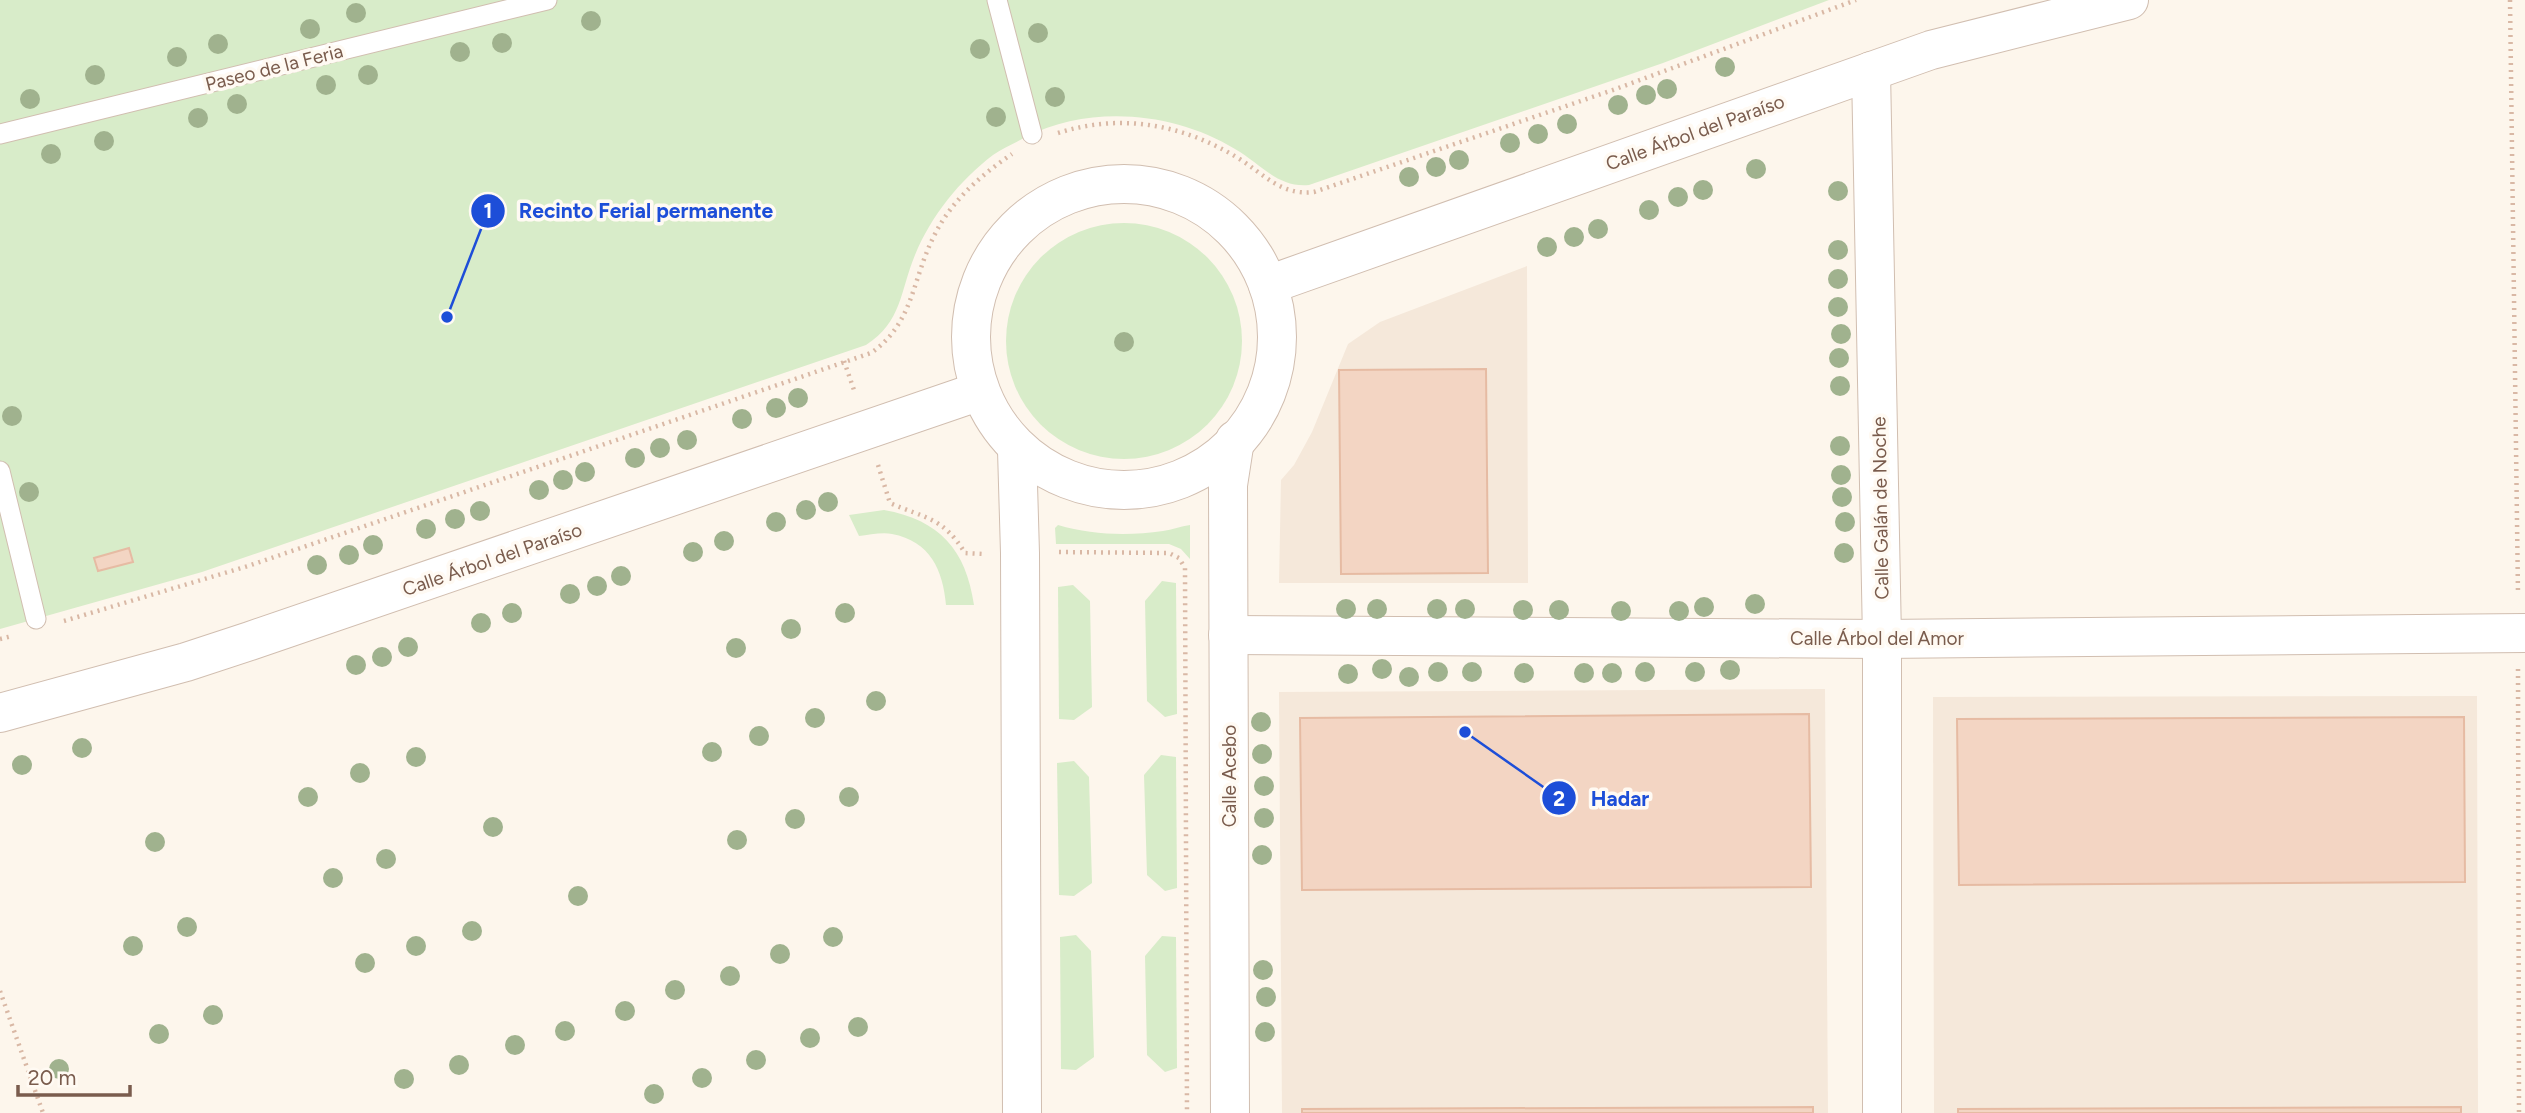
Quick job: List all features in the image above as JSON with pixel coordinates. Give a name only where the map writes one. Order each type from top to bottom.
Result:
[{"type":"street","name":"Calle Árbol del Paraíso","points":[[1268,285],[1931,50],[2129,0]]},
{"type":"street","name":"Calle Galán de Noche","points":[[1871,71],[1882,639],[1882,1113]]},
{"type":"street","points":[[1122,182],[1169,189],[1200,204],[1245,242],[1268,285],[1276,318],[1276,346],[1270,380],[1256,412],[1235,440],[1210,464],[1178,482],[1164,487],[1128,491],[1080,485],[1056,476],[1017,450],[1000,430],[980,391],[971,357],[971,332],[980,287],[1002,245],[1035,212],[1076,190],[1122,182]]},
{"type":"street","name":"Calle Árbol del Paraíso","points":[[0,713],[237,645],[980,391]]},
{"type":"street","name":"Calle Acebo","points":[[1230,1113],[1228,485],[1235,440]]},
{"type":"street","points":[[1017,450],[1020,568],[1022,1113]]},
{"type":"street","name":"Calle Árbol del Amor","points":[[1228,635],[1882,639],[2520,629]]},
{"type":"lane","name":"Paseo de la Feria","points":[[0,134],[547,0]]},
{"type":"lane","points":[[997,0],[1041,135]]},
{"type":"lane","points":[[0,471],[29,626]]},
{"type":"path","points":[[1041,135],[1090,125],[1146,123],[1208,141],[1276,186],[1294,192],[1314,191],[1613,90],[1856,0]]},
{"type":"path","points":[[2510,0],[2520,629],[2519,1113]]},
{"type":"path","points":[[62,621],[248,566],[871,353],[887,340],[903,320],[923,259],[943,220],[972,185],[1015,152]]},
{"type":"path","points":[[845,361],[857,399]]},
{"type":"path","points":[[880,471],[890,503],[930,517],[944,527],[961,546]]},
{"type":"path","points":[[1055,552],[1169,553],[1179,558],[1185,568],[1187,1113]]},
{"type":"path","points":[[0,639],[29,626]]},
{"type":"path","points":[[0,991],[43,1113]]},
{"type":"shaded area","points":[[1527,266],[1528,583],[1279,583],[1281,480],[1294,465],[1312,432],[1348,344],[1380,322]]},
{"type":"shaded area","points":[[1825,689],[1828,1113],[1282,1113],[1279,692]]},
{"type":"shaded area","points":[[2477,696],[2478,1113],[1934,1113],[1933,697]]},
{"type":"green space","points":[[0,0],[1829,0],[1663,63],[1309,185],[1288,183],[1211,137],[1159,120],[1104,117],[1051,127],[997,152],[958,187],[929,226],[915,255],[893,316],[878,336],[866,345],[202,572],[0,629]]},
{"type":"green space","points":[[1112,223],[1136,223],[1180,237],[1208,257],[1233,296],[1240,318],[1240,364],[1233,386],[1208,425],[1180,445],[1158,454],[1136,459],[1112,459],[1068,445],[1040,425],[1020,397],[1011,375],[1006,353],[1006,329],[1020,285],[1040,257],[1068,237],[1090,228]]},
{"type":"green space","points":[[884,510],[921,521],[947,541],[964,568],[974,605],[946,605],[938,569],[925,550],[916,543],[888,533],[859,536],[849,515]]},
{"type":"green space","points":[[1058,525],[1097,533],[1137,534],[1190,525],[1190,559],[1181,549],[1169,544],[1056,544],[1055,528]]},
{"type":"green space","points":[[1162,581],[1176,583],[1177,714],[1165,717],[1147,701],[1145,601]]},
{"type":"green space","points":[[1073,585],[1090,601],[1092,707],[1074,720],[1059,719],[1058,587]]},
{"type":"green space","points":[[1161,755],[1176,757],[1177,888],[1165,891],[1147,875],[1144,775]]},
{"type":"green space","points":[[1074,761],[1089,777],[1092,883],[1074,896],[1059,895],[1057,763]]},
{"type":"green space","points":[[1076,935],[1091,951],[1094,1057],[1076,1070],[1061,1069],[1060,937]]},
{"type":"green space","points":[[1162,936],[1176,937],[1177,1068],[1165,1072],[1147,1055],[1145,956]]},
{"type":"building","points":[[1486,369],[1488,573],[1341,574],[1339,370]]},
{"type":"building","points":[[129,548],[133,562],[98,571],[94,558]]},
{"type":"building","points":[[1809,714],[1811,887],[1302,890],[1300,718]]},
{"type":"building","points":[[2464,717],[2465,882],[1959,885],[1957,719]]},
{"type":"building","points":[[1813,1107],[1813,1113],[1302,1113],[1302,1109]]},
{"type":"building","points":[[2461,1107],[2461,1113],[1958,1113],[1958,1109]]},
{"type":"place","name":"Recinto Ferial permanente","points":[[447,317]]},
{"type":"place","name":"Hadar","points":[[1465,732]]}]
